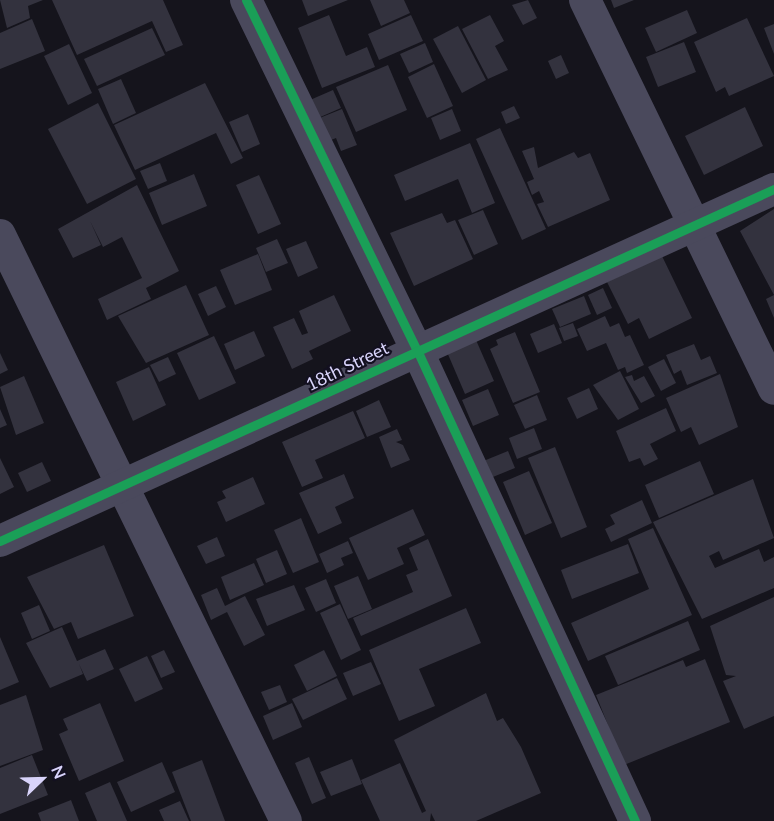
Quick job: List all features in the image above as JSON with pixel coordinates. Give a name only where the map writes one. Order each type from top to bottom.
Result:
[{"type":"street","points":[[246,0],[417,350],[635,821]]},
{"type":"street","points":[[585,0],[774,389]]},
{"type":"street","name":"18th Street","points":[[0,542],[417,350],[696,228],[774,189]]},
{"type":"street","points":[[0,235],[125,485],[286,821]]},
{"type":"building","points":[[0,0],[43,0],[28,6],[30,18],[7,28]]},
{"type":"building","points":[[52,0],[163,0],[183,45],[166,52],[152,21],[77,55]]},
{"type":"building","points":[[302,0],[348,0],[308,16]]},
{"type":"building","points":[[370,0],[404,0],[410,13],[381,26]]},
{"type":"building","points":[[528,0],[537,18],[523,25],[512,5]]},
{"type":"building","points":[[611,0],[634,0],[614,8]]},
{"type":"building","points":[[687,10],[697,33],[656,52],[645,28]]},
{"type":"building","points":[[329,15],[346,56],[367,47],[375,67],[322,88],[298,28]]},
{"type":"building","points":[[411,15],[423,41],[379,60],[368,34]]},
{"type":"building","points":[[490,15],[504,41],[495,46],[508,70],[488,79],[462,29]]},
{"type":"building","points":[[747,18],[774,76],[729,96],[725,87],[716,92],[694,42]]},
{"type":"building","points":[[32,19],[45,51],[0,69],[0,33]]},
{"type":"building","points":[[774,24],[774,54],[764,28]]},
{"type":"building","points":[[458,26],[486,80],[462,93],[433,39]]},
{"type":"building","points":[[152,28],[165,55],[97,86],[84,59]]},
{"type":"building","points":[[684,42],[696,72],[658,87],[646,57]]},
{"type":"building","points":[[425,43],[433,62],[409,73],[400,54]]},
{"type":"building","points":[[69,44],[92,93],[68,105],[44,56]]},
{"type":"building","points":[[561,55],[569,73],[556,79],[548,61]]},
{"type":"building","points":[[434,64],[453,106],[427,118],[408,77]]},
{"type":"building","points":[[388,65],[407,110],[356,132],[336,87]]},
{"type":"building","points":[[121,79],[136,113],[113,124],[98,89]]},
{"type":"building","points":[[205,83],[243,158],[231,164],[216,133],[135,170],[114,125]]},
{"type":"building","points":[[333,90],[341,108],[318,118],[310,100]]},
{"type":"building","points":[[98,103],[136,179],[87,204],[48,129]]},
{"type":"building","points":[[514,106],[520,118],[506,124],[501,112]]},
{"type":"building","points":[[745,107],[763,146],[704,175],[685,136]]},
{"type":"building","points":[[342,109],[357,145],[341,151],[336,138],[326,142],[317,119]]},
{"type":"building","points":[[452,109],[461,131],[440,140],[431,118]]},
{"type":"building","points":[[248,114],[260,144],[242,152],[229,122]]},
{"type":"building","points":[[500,128],[546,229],[522,240],[476,139]]},
{"type":"building","points":[[470,143],[495,203],[472,213],[458,179],[405,201],[394,175]]},
{"type":"building","points":[[534,147],[538,168],[574,152],[578,158],[590,153],[610,200],[548,227],[537,204],[544,202],[539,191],[532,195],[527,182],[534,179],[522,151]]},
{"type":"building","points":[[160,163],[167,181],[148,189],[140,171]]},
{"type":"building","points":[[194,174],[207,206],[162,225],[149,193]]},
{"type":"building","points":[[259,175],[281,224],[258,234],[236,185]]},
{"type":"building","points":[[137,185],[179,271],[146,288],[151,299],[107,320],[98,299],[142,278],[122,237],[103,247],[90,221],[101,245],[73,258],[58,229]]},
{"type":"building","points":[[774,209],[774,295],[740,231]]},
{"type":"building","points":[[483,210],[498,244],[474,255],[458,220]]},
{"type":"building","points":[[442,213],[447,223],[455,220],[473,259],[414,286],[390,233]]},
{"type":"building","points":[[277,239],[288,263],[266,272],[256,248]]},
{"type":"building","points":[[306,241],[318,268],[298,277],[286,249]]},
{"type":"building","points":[[258,254],[272,290],[235,305],[220,270]]},
{"type":"building","points":[[662,256],[692,318],[649,339],[639,318],[628,324],[607,282]]},
{"type":"building","points":[[186,285],[209,335],[146,363],[118,316]]},
{"type":"building","points":[[216,286],[226,307],[208,316],[198,294]]},
{"type":"building","points":[[603,288],[612,308],[597,315],[588,295]]},
{"type":"building","points":[[334,295],[351,331],[309,351],[313,359],[292,369],[273,327],[294,318],[302,335],[308,333],[299,311]]},
{"type":"building","points":[[774,295],[774,318],[766,299]]},
{"type":"building","points":[[584,296],[591,314],[560,327],[552,309]]},
{"type":"building","points":[[605,316],[610,327],[619,323],[625,337],[630,335],[644,365],[627,373],[625,367],[618,370],[606,343],[587,351],[577,329]]},
{"type":"building","points":[[573,323],[578,336],[564,341],[559,328]]},
{"type":"building","points":[[554,324],[562,343],[538,353],[530,334]]},
{"type":"building","points":[[254,331],[265,356],[235,370],[224,344]]},
{"type":"building","points":[[515,332],[540,392],[513,403],[490,349],[498,345],[496,340]]},
{"type":"building","points":[[214,336],[236,383],[199,400],[177,353]]},
{"type":"building","points":[[476,340],[494,381],[465,394],[447,352]]},
{"type":"building","points":[[694,344],[701,360],[710,356],[717,373],[687,385],[681,370],[674,374],[666,355]]},
{"type":"building","points":[[0,353],[8,370],[0,374]]},
{"type":"building","points":[[168,357],[176,374],[159,382],[150,365]]},
{"type":"building","points":[[664,359],[676,383],[661,391],[648,367]]},
{"type":"building","points":[[149,367],[166,405],[133,421],[116,382]]},
{"type":"building","points":[[620,371],[639,409],[618,420],[593,385]]},
{"type":"building","points":[[720,374],[738,427],[699,445],[691,427],[681,432],[666,398]]},
{"type":"building","points":[[632,375],[634,381],[644,376],[655,396],[641,403],[625,377]]},
{"type":"building","points":[[24,376],[44,423],[16,435],[0,387]]},
{"type":"building","points":[[589,388],[598,409],[577,419],[567,398]]},
{"type":"building","points":[[488,389],[499,415],[473,426],[462,400]]},
{"type":"building","points":[[537,395],[547,420],[525,429],[514,405]]},
{"type":"building","points":[[379,400],[391,427],[367,437],[356,411]]},
{"type":"building","points":[[666,408],[676,431],[650,444],[658,459],[644,466],[640,458],[629,462],[616,431]]},
{"type":"building","points":[[0,409],[7,425],[0,428]]},
{"type":"building","points":[[353,411],[365,438],[315,460],[323,478],[302,487],[282,442]]},
{"type":"building","points":[[534,428],[542,449],[517,459],[509,438]]},
{"type":"building","points":[[397,429],[402,440],[396,442],[403,445],[410,460],[391,468],[379,437]]},
{"type":"building","points":[[555,447],[587,527],[561,538],[528,458]]},
{"type":"building","points":[[508,451],[515,468],[488,479],[481,462]]},
{"type":"building","points":[[0,458],[14,487],[0,494]]},
{"type":"building","points":[[700,461],[714,494],[659,518],[645,485]]},
{"type":"building","points":[[42,462],[51,481],[27,492],[18,473]]},
{"type":"building","points":[[529,471],[552,523],[525,535],[503,482]]},
{"type":"building","points":[[344,474],[354,498],[335,507],[342,523],[318,534],[299,493]]},
{"type":"building","points":[[253,477],[265,504],[226,522],[217,502],[226,498],[222,491]]},
{"type":"building","points":[[753,479],[774,538],[723,560],[719,551],[709,556],[715,568],[759,549],[764,562],[774,557],[774,588],[702,619],[653,522]]},
{"type":"building","points":[[642,500],[652,523],[611,542],[605,529],[615,524],[610,515]]},
{"type":"building","points":[[413,509],[425,535],[397,548],[404,564],[368,580],[349,538]]},
{"type":"building","points":[[301,518],[319,562],[293,573],[274,530]]},
{"type":"building","points":[[653,528],[692,615],[588,661],[571,623],[649,589],[628,539]]},
{"type":"building","points":[[217,537],[225,556],[206,564],[197,546]]},
{"type":"building","points":[[428,539],[452,596],[361,636],[353,618],[413,592],[406,575],[418,570],[409,548]]},
{"type":"building","points":[[348,541],[353,553],[341,558],[344,565],[327,573],[319,554]]},
{"type":"building","points":[[628,544],[639,573],[572,599],[561,570]]},
{"type":"building","points":[[104,545],[134,616],[78,639],[71,622],[54,629],[27,577]]},
{"type":"building","points":[[277,550],[287,574],[266,583],[256,559]]},
{"type":"building","points":[[254,563],[264,585],[230,600],[221,577]]},
{"type":"building","points":[[358,576],[372,609],[348,619],[334,586]]},
{"type":"building","points":[[326,579],[336,603],[316,612],[305,588]]},
{"type":"building","points":[[294,585],[305,610],[267,626],[256,599]]},
{"type":"building","points":[[217,588],[225,606],[245,596],[265,635],[244,646],[227,612],[211,620],[201,595]]},
{"type":"building","points":[[774,597],[774,716],[744,729],[723,681],[736,676],[726,675],[710,626]]},
{"type":"building","points":[[340,604],[361,650],[341,660],[320,613]]},
{"type":"building","points":[[39,605],[50,631],[32,639],[21,613]]},
{"type":"building","points":[[466,608],[481,643],[419,669],[435,706],[399,721],[369,650]]},
{"type":"building","points":[[688,621],[700,650],[618,685],[605,656]]},
{"type":"building","points":[[62,627],[77,661],[105,649],[114,669],[87,681],[79,664],[83,674],[50,688],[26,643]]},
{"type":"building","points":[[0,637],[19,682],[0,690]]},
{"type":"building","points":[[164,650],[175,672],[161,678],[151,656]]},
{"type":"building","points":[[324,650],[337,676],[307,691],[294,665]]},
{"type":"building","points":[[147,656],[163,689],[135,702],[119,669]]},
{"type":"building","points":[[705,659],[730,722],[624,765],[596,695],[683,660],[686,667]]},
{"type":"building","points":[[371,662],[381,684],[353,696],[343,673]]},
{"type":"building","points":[[337,678],[347,699],[303,720],[292,699]]},
{"type":"building","points":[[280,685],[287,702],[269,710],[261,692]]},
{"type":"building","points":[[486,693],[497,721],[503,718],[521,747],[541,793],[476,821],[435,821],[431,813],[430,821],[380,821],[361,780],[400,763],[422,813],[426,811],[394,740]]},
{"type":"building","points":[[26,695],[43,750],[0,766],[0,705]]},
{"type":"building","points":[[100,703],[124,761],[79,781],[59,734],[68,730],[63,719]]},
{"type":"building","points":[[292,703],[302,727],[273,740],[263,716]]},
{"type":"building","points":[[32,755],[48,795],[0,814],[0,768]]},
{"type":"building","points":[[309,757],[326,798],[312,804],[295,763]]},
{"type":"building","points":[[352,759],[362,784],[331,796],[320,772]]},
{"type":"building","points":[[202,760],[225,821],[191,821],[172,772]]},
{"type":"building","points":[[162,762],[175,792],[131,812],[117,782]]},
{"type":"building","points":[[110,782],[127,821],[97,821],[85,793]]},
{"type":"building","points":[[71,800],[79,821],[41,821],[38,813]]},
{"type":"building","points":[[180,801],[189,821],[164,821],[159,810]]},
{"type":"cycle path","points":[[246,0],[417,350],[635,821]]},
{"type":"cycle path","points":[[0,541],[774,189]]}]
